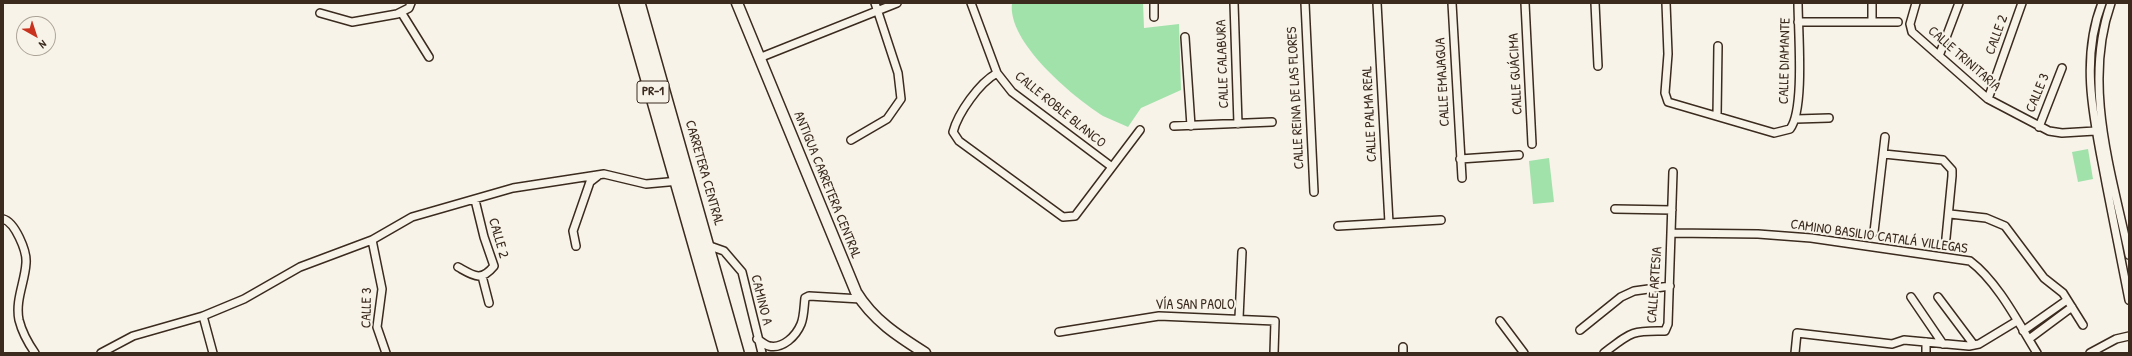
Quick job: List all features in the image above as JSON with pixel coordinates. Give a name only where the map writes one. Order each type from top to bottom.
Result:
[{"type":"highway","name":"CARRETERA CENTRAL","points":[[626,3],[683,179],[707,245],[737,353]]},
{"type":"highway","name":"CARRETERA CENTRAL","points":[[638,3],[726,353]]},
{"type":"street","points":[[320,13],[352,22],[397,14],[409,8],[411,3]]},
{"type":"street","name":"ANTIGUA CARRETERA CENTRAL","points":[[737,3],[847,270],[861,299],[873,315],[895,334],[925,353]]},
{"type":"street","points":[[851,140],[887,119],[901,99],[898,73],[874,3]]},
{"type":"street","points":[[759,58],[897,3]]},
{"type":"street","name":"CALLE ROBLE BLANCO","points":[[971,3],[997,73],[1012,92],[1112,167]]},
{"type":"street","points":[[1154,3],[1154,17]]},
{"type":"street","name":"CALLE CALABURA","points":[[1234,3],[1238,124]]},
{"type":"street","name":"CALLE REINA DE LAS FLORES","points":[[1305,3],[1314,192]]},
{"type":"street","name":"CALLE PALMA REAL","points":[[1377,3],[1389,223]]},
{"type":"street","name":"CALLE EMAJAGUA","points":[[1452,3],[1462,178]]},
{"type":"street","name":"CALLE GUÁCIMA","points":[[1526,3],[1532,144]]},
{"type":"street","points":[[1595,3],[1598,66]]},
{"type":"street","points":[[1666,3],[1668,54],[1665,93],[1668,102],[1774,133],[1790,129],[1795,121],[1829,118]]},
{"type":"street","name":"CALLE DIAMANTE","points":[[1795,121],[1798,99],[1798,3]]},
{"type":"street","points":[[1872,3],[1872,22]]},
{"type":"street","name":"CALLE TRINITARIA","points":[[1916,3],[1910,28],[1912,32],[1988,99],[2049,131],[2062,133],[2095,131]]},
{"type":"street","points":[[1939,56],[1959,3]]},
{"type":"street","name":"CALLE 2","points":[[1988,99],[2022,3]]},
{"type":"street","points":[[2102,3],[2094,35],[2091,59],[2091,98],[2095,131],[2129,300]]},
{"type":"street","points":[[2112,3],[2102,38],[2098,62],[2099,99],[2100,112],[2129,255]]},
{"type":"street","points":[[402,12],[429,57]]},
{"type":"street","points":[[1798,22],[1898,22]]},
{"type":"street","points":[[1185,37],[1191,126]]},
{"type":"street","points":[[1717,116],[1718,46]]},
{"type":"street","name":"CALLE 3","points":[[2039,127],[2062,68]]},
{"type":"street","points":[[997,73],[987,78],[956,119],[953,132],[959,141],[1063,217],[1075,216],[1140,130]]},
{"type":"street","points":[[1174,126],[1272,122]]},
{"type":"street","points":[[1874,232],[1885,137]]},
{"type":"street","points":[[1884,154],[1943,160],[1952,170],[1950,214],[1946,238]]},
{"type":"street","points":[[1460,159],[1518,155]]},
{"type":"street","name":"CALLE ARTESIA","points":[[1604,353],[1634,332],[1665,331],[1668,324],[1673,172]]},
{"type":"street","points":[[101,353],[133,336],[203,316],[244,299],[300,267],[372,240],[412,217],[513,188],[600,175],[646,184],[683,179]]},
{"type":"street","points":[[576,246],[573,231],[590,182],[600,175]]},
{"type":"street","name":"CALLE 2","points":[[458,268],[470,274],[482,276],[488,274],[494,266],[484,237],[475,200]]},
{"type":"street","points":[[1615,209],[1672,210]]},
{"type":"street","points":[[1950,214],[1986,218],[2005,226],[2044,278],[2063,293],[2083,325]]},
{"type":"street","points":[[3,219],[8,220],[18,233],[26,256],[20,291],[19,320],[27,342],[35,353]]},
{"type":"street","points":[[1338,226],[1441,220]]},
{"type":"street","name":"CAMINO BASILIO CATALÁ VILLEGAS","points":[[1671,233],[1758,234],[1811,238],[1964,259],[1970,261],[1977,267],[2005,302],[2037,353]]},
{"type":"street","name":"CALLE 3","points":[[372,240],[382,289],[377,327],[386,353]]},
{"type":"street","name":"CAMINO A","points":[[707,245],[724,251],[742,272],[757,339],[762,353]]},
{"type":"street","points":[[1239,318],[1242,252]]},
{"type":"street","points":[[482,276],[489,303]]},
{"type":"street","points":[[1580,330],[1621,297],[1634,291],[1670,286]]},
{"type":"street","points":[[757,339],[769,346],[776,346],[784,344],[794,336],[802,322],[805,298],[809,296],[861,299]]},
{"type":"street","points":[[1911,297],[1943,344]]},
{"type":"street","points":[[1938,297],[1974,346]]},
{"type":"street","points":[[2024,331],[2067,300]]},
{"type":"street","points":[[2028,339],[2072,307]]},
{"type":"street","points":[[203,316],[213,353]]},
{"type":"street","name":"VÍA SAN PAOLO","points":[[1059,332],[1159,316],[1239,318],[1275,321],[1274,353]]},
{"type":"street","points":[[1500,321],[1524,353]]},
{"type":"street","points":[[1795,353],[1797,333],[1892,344],[1904,340],[1974,346],[1991,338],[2017,321]]},
{"type":"street","points":[[2090,353],[2116,339],[2129,336]]},
{"type":"street","points":[[1926,342],[1926,353]]},
{"type":"green space","points":[[1012,3],[1143,3],[1144,28],[1179,24],[1181,90],[1141,108],[1128,127],[1103,116],[1059,82],[1030,51],[1013,18]]},
{"type":"green space","points":[[2088,149],[2093,179],[2078,182],[2072,152]]},
{"type":"green space","points":[[1549,158],[1554,202],[1533,204],[1529,161]]}]
